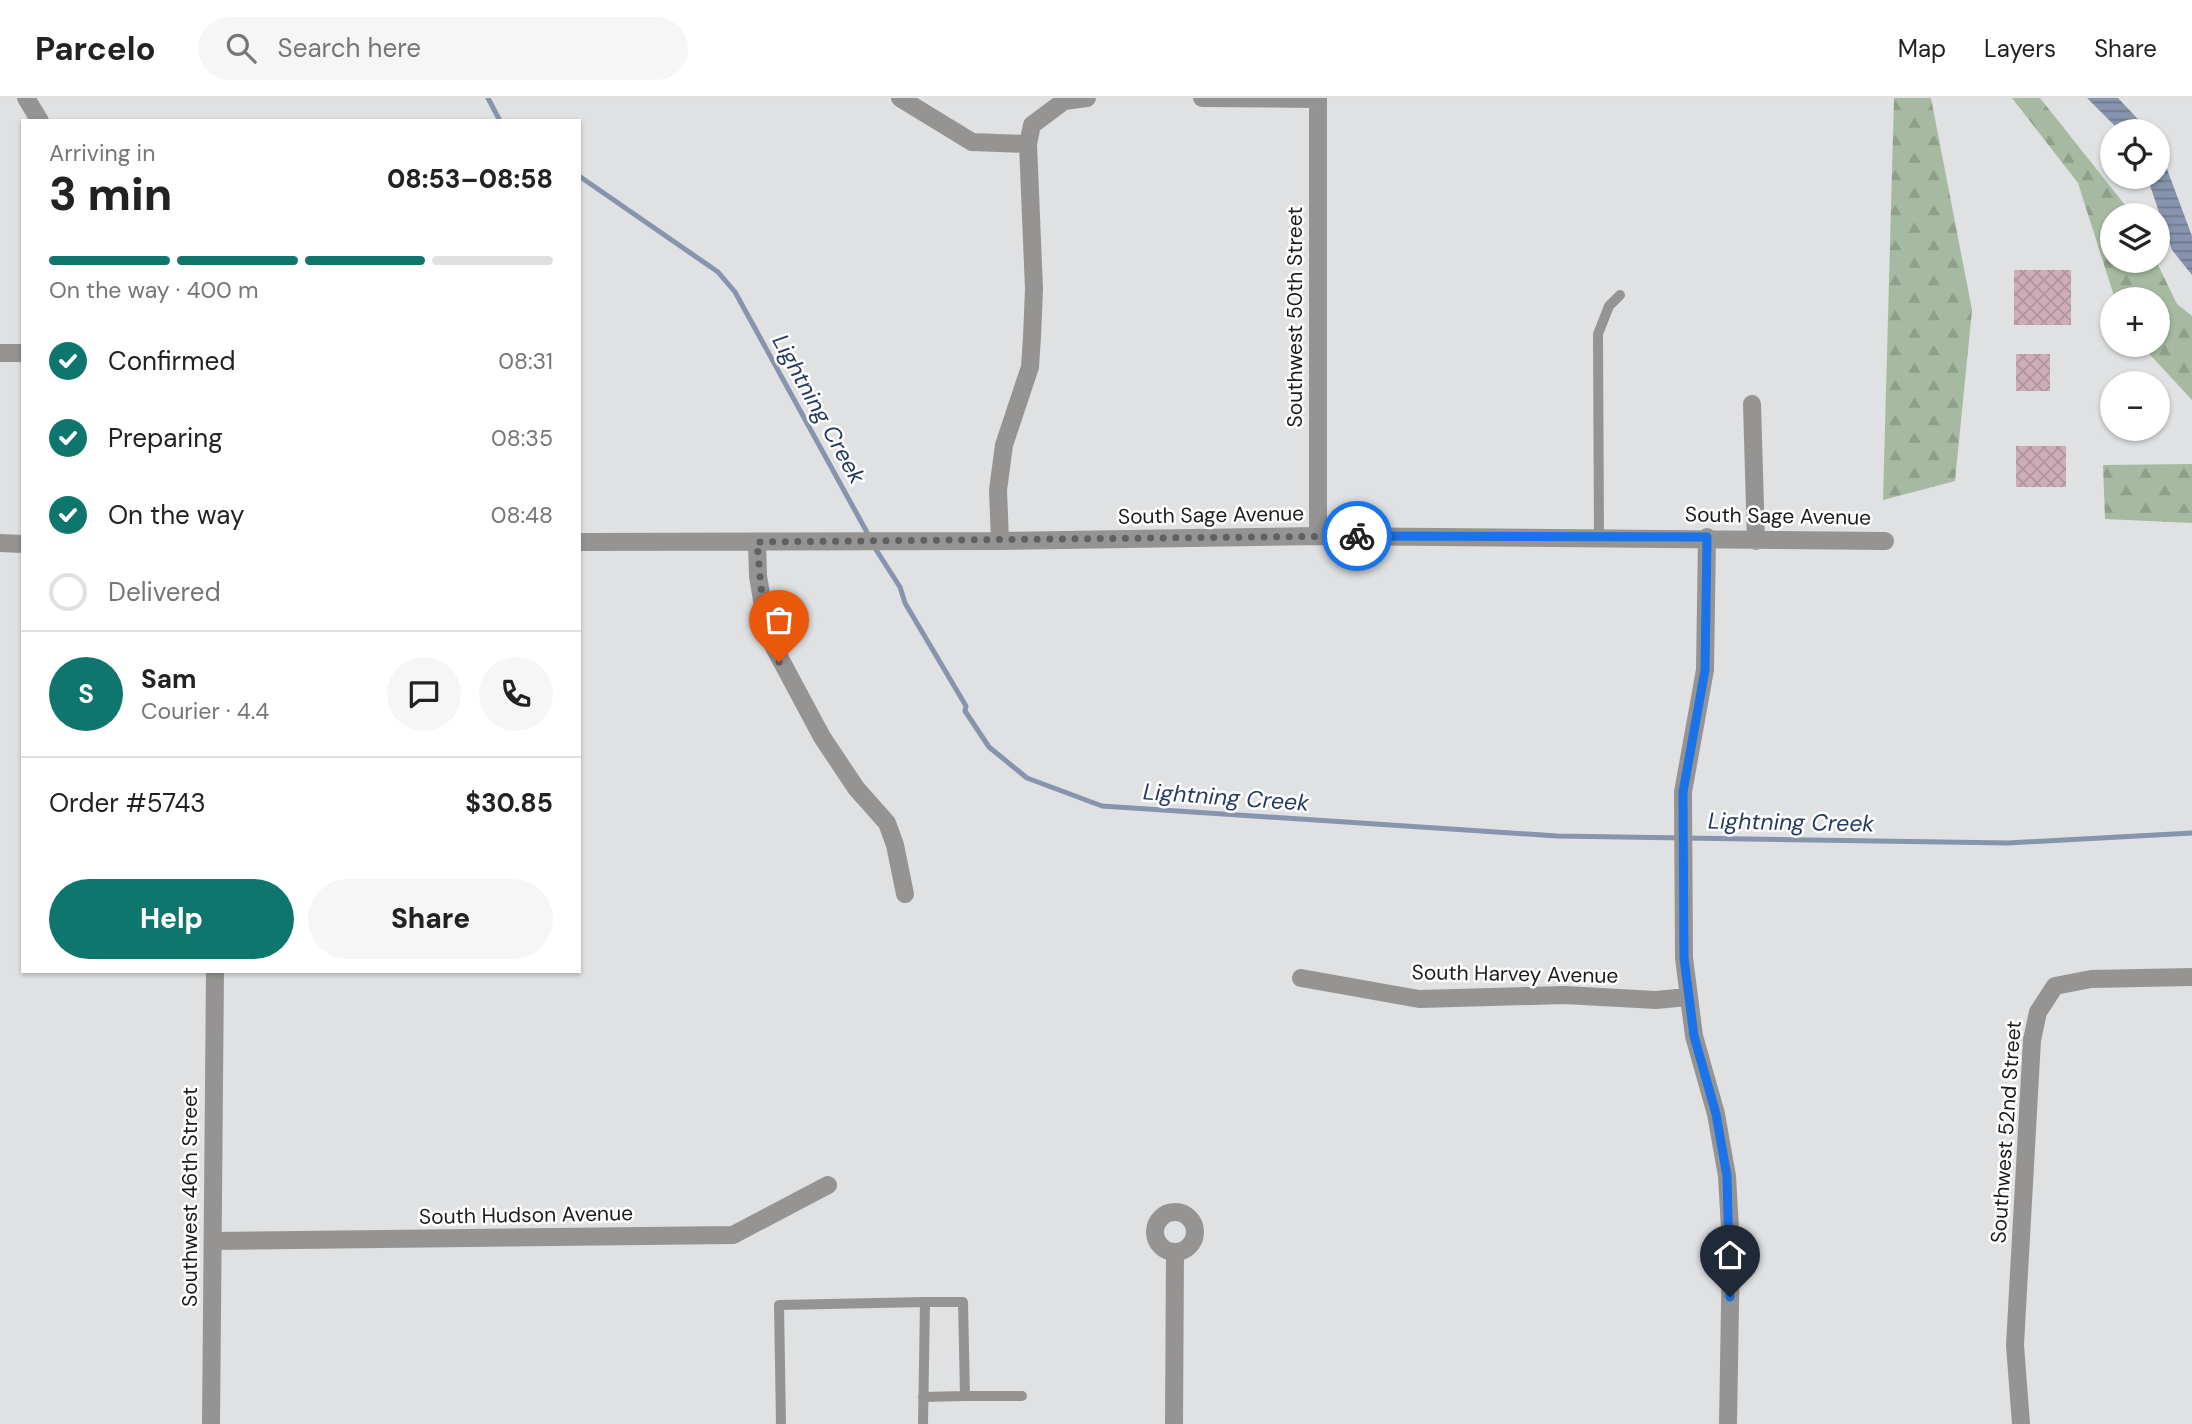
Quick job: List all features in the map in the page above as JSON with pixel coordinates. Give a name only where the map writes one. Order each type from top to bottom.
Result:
[{"type":"street","points":[[26,98],[39,119]]},
{"type":"street","points":[[900,98],[972,142],[1028,144]]},
{"type":"street","points":[[1000,541],[998,490],[1004,444],[1031,357],[1034,289],[1028,144],[1032,125],[1049,110],[1064,101],[1087,98]]},
{"type":"street","points":[[1202,98],[1318,99]]},
{"type":"street","name":"Southwest 50th Street","points":[[1318,99],[1318,536]]},
{"type":"street","points":[[0,353],[21,353]]},
{"type":"street","points":[[1752,404],[1756,541]]},
{"type":"street","name":"South Sage Avenue","points":[[581,542],[1000,541],[1318,536],[1707,537],[1756,541],[1885,541]]},
{"type":"street","points":[[1707,537],[1705,670],[1683,792],[1682,879],[1688,997],[1694,1036],[1716,1114],[1727,1176],[1731,1245],[1728,1424]]},
{"type":"street","points":[[757,542],[758,576],[768,636],[822,737],[856,788],[887,823],[895,845],[905,894]]},
{"type":"street","points":[[0,543],[21,544]]},
{"type":"street","name":"Southwest 46th Street","points":[[211,1424],[215,973]]},
{"type":"street","name":"Southwest 52nd Street","points":[[2021,1424],[2015,1345],[2032,1041],[2038,1012],[2055,986],[2091,979],[2192,976]]},
{"type":"street","name":"South Harvey Avenue","points":[[1301,978],[1419,999],[1565,995],[1656,1000],[1688,997]]},
{"type":"street","name":"South Hudson Avenue","points":[[213,1241],[733,1235],[828,1185]]},
{"type":"street","points":[[1174,1424],[1175,1252]]},
{"type":"lane","points":[[1599,537],[1598,334],[1609,306],[1620,295]]},
{"type":"lane","points":[[923,1424],[925,1302]]},
{"type":"lane","points":[[781,1424],[779,1305],[963,1302],[965,1396]]},
{"type":"lane","points":[[923,1397],[1022,1396]]},
{"type":"green space","points":[[1894,98],[1931,98],[1972,310],[1955,481],[1883,500]]},
{"type":"green space","points":[[2012,98],[2040,98],[2100,173],[2100,189],[2112,189],[2123,203],[2100,203],[2100,252],[2078,183]]},
{"type":"green space","points":[[2107,273],[2162,273],[2169,287],[2111,287]]},
{"type":"green space","points":[[2170,290],[2177,304],[2192,316],[2192,400],[2170,376],[2170,371],[2165,371],[2152,357],[2170,357]]},
{"type":"green space","points":[[2192,464],[2192,523],[2105,519],[2103,465]]},
{"type":"water","points":[[2087,98],[2118,98],[2138,119],[2108,119]]},
{"type":"water","points":[[2170,177],[2192,236],[2192,275],[2170,244],[2170,203],[2156,203],[2151,189],[2170,189]]},
{"type":"building","points":[[2014,270],[2071,270],[2071,325],[2014,325]]},
{"type":"building","points":[[2016,354],[2050,354],[2050,391],[2016,391]]},
{"type":"building","points":[[2016,446],[2066,446],[2066,487],[2016,487]]},
{"type":"waterway","name":"Lightning Creek","points":[[488,98],[499,119]]},
{"type":"waterway","name":"Lightning Creek","points":[[581,177],[718,272],[735,292],[869,536]]},
{"type":"waterway","name":"Lightning Creek","points":[[873,545],[900,587],[905,603],[966,706],[965,711],[989,747],[1027,778],[1102,806],[1557,836],[2008,843],[2192,833]]},
{"type":"way so far","points":[[779,662],[764,621],[757,542],[1357,536]]},
{"type":"route","points":[[1357,536],[1707,537],[1705,670],[1683,792],[1684,958],[1694,1036],[1716,1114],[1727,1176],[1731,1245],[1730,1297]]}]
